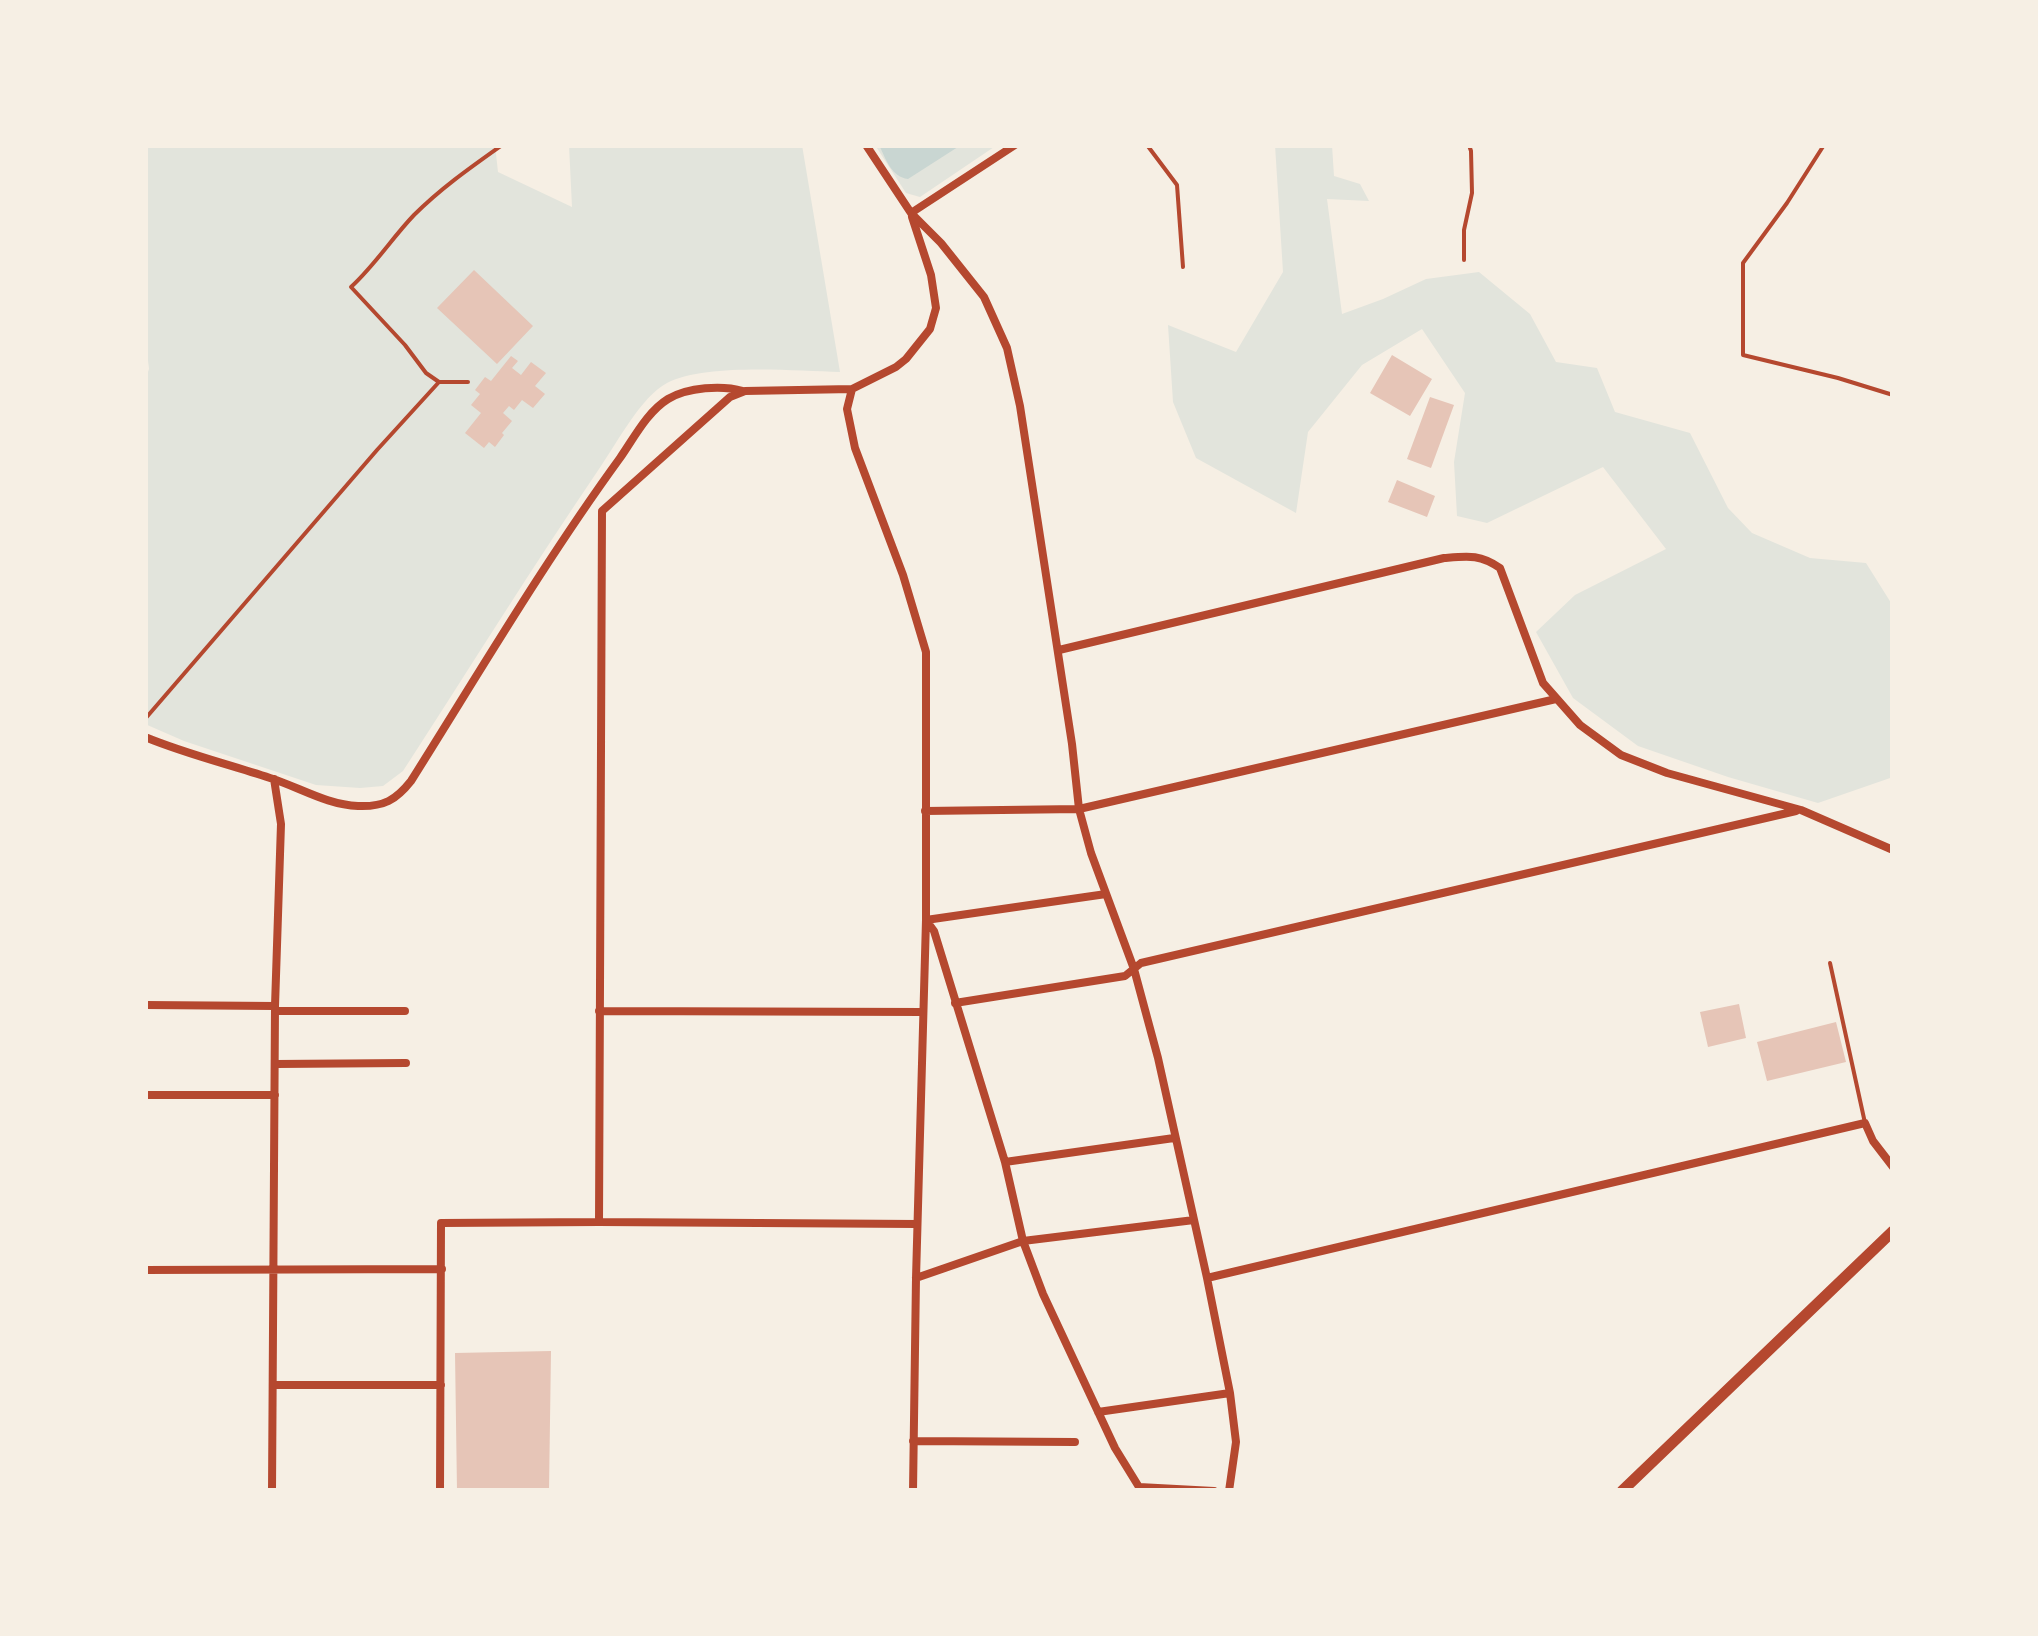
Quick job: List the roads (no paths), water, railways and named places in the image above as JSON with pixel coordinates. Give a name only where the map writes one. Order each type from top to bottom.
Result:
[{"type":"main road","points":[[1622,1491],[1893,1232]]},
{"type":"street","points":[[866,145],[911,213],[942,243],[984,297],[1007,348],[1020,406],[1079,809],[1134,969],[1158,1058],[1230,1393],[1236,1442],[1229,1491]]},
{"type":"street","points":[[911,213],[1015,145]]},
{"type":"street","points":[[145,737],[320,798],[357,806],[397,798],[594,492],[650,414],[667,399],[724,386],[745,391],[852,388],[906,359],[930,328],[936,308],[911,213]]},
{"type":"street","points":[[852,388],[847,408],[855,448],[904,575],[926,652],[926,920],[913,1491]]},
{"type":"street","points":[[599,1222],[602,510],[730,397],[745,391]]},
{"type":"street","points":[[1058,650],[1444,558],[1487,559],[1500,568],[1543,683],[1580,725],[1621,756],[1667,773],[1801,810],[1893,850]]},
{"type":"street","points":[[925,811],[1079,809],[1556,699]]},
{"type":"street","points":[[272,1491],[275,1009],[281,824],[274,779]]},
{"type":"street","points":[[955,1003],[1125,976],[1140,963],[1801,810]]},
{"type":"street","points":[[926,920],[1106,894]]},
{"type":"street","points":[[926,920],[934,931],[1043,1294],[1116,1448],[1139,1487],[1214,1491]]},
{"type":"street","points":[[145,1005],[405,1011]]},
{"type":"street","points":[[599,1010],[923,1012]]},
{"type":"street","points":[[276,1064],[406,1063]]},
{"type":"street","points":[[145,1095],[275,1095]]},
{"type":"street","points":[[1207,1278],[1866,1123],[1873,1141],[1893,1167]]},
{"type":"street","points":[[1005,1162],[1174,1138]]},
{"type":"street","points":[[916,1278],[1024,1240],[1194,1220]]},
{"type":"street","points":[[440,1491],[441,1223],[917,1224]]},
{"type":"street","points":[[145,1270],[442,1269]]},
{"type":"street","points":[[272,1384],[441,1384]]},
{"type":"street","points":[[1098,1412],[1230,1393]]},
{"type":"street","points":[[913,1441],[1075,1442]]},
{"type":"lane","points":[[468,382],[439,382],[426,373],[351,287],[412,217],[445,186],[502,145]]},
{"type":"lane","points":[[1147,145],[1177,185],[1183,267]]},
{"type":"lane","points":[[1464,260],[1464,230],[1472,193],[1469,145]]},
{"type":"lane","points":[[1824,145],[1742,263],[1743,355],[1893,395]]},
{"type":"lane","points":[[145,719],[439,382]]},
{"type":"lane","points":[[1830,963],[1866,1123]]}]
